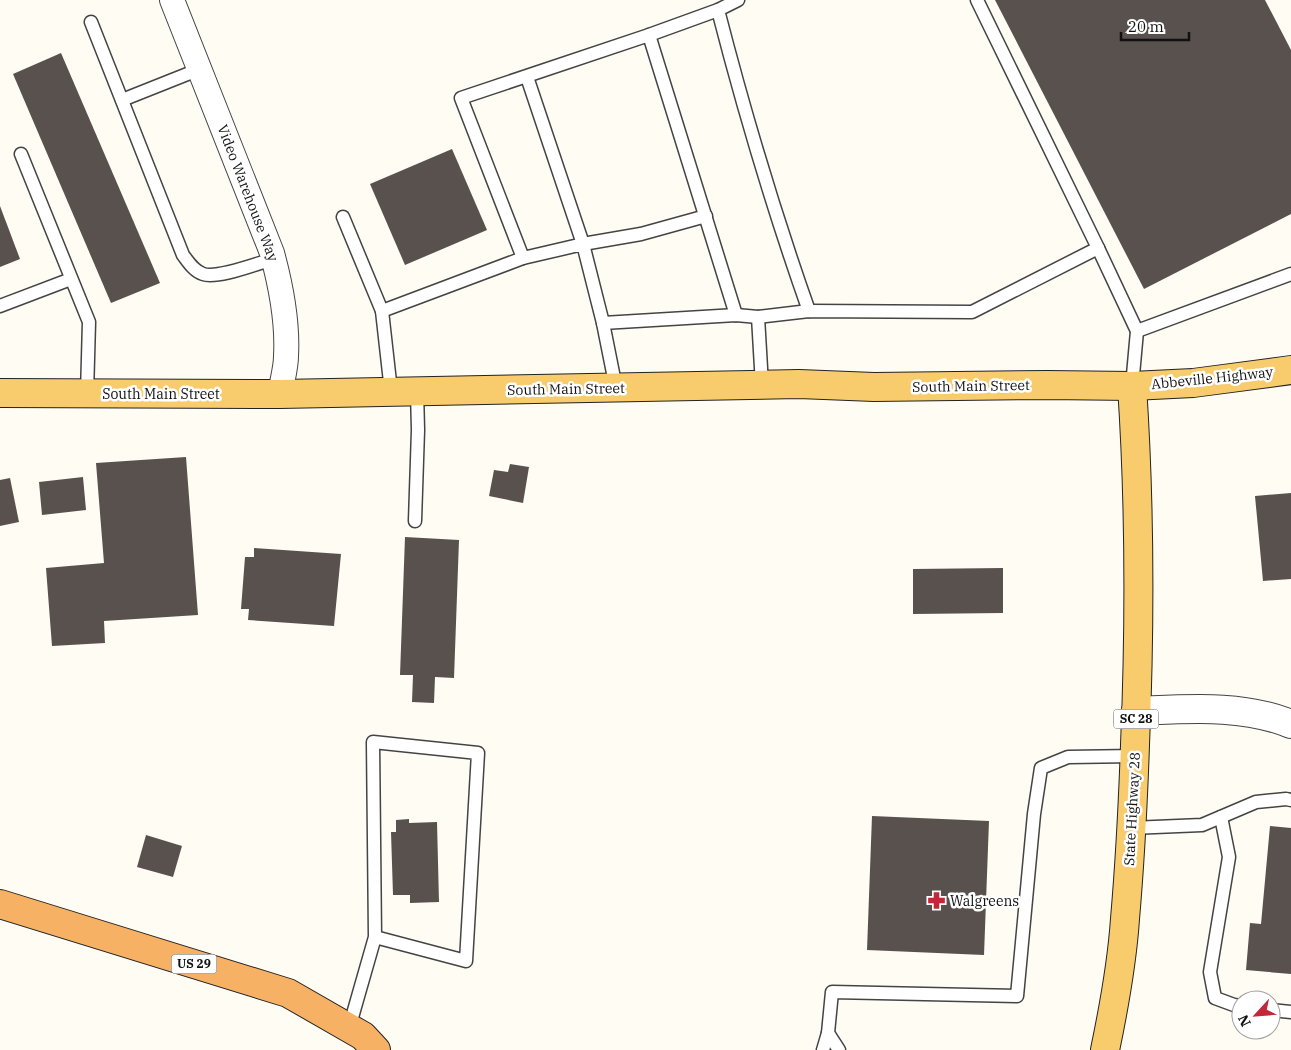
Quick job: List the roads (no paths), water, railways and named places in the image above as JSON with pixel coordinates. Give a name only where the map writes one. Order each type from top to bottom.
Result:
[{"type":"highway","name":"US 29","points":[[0,904],[288,993],[363,1036],[376,1050]]},
{"type":"main road","name":"Abbeville Highway","points":[[1132,386],[1192,383],[1291,370]]},
{"type":"main road","name":"South Main Street","points":[[0,393],[280,394],[799,384],[874,387],[1132,386]]},
{"type":"main road","name":"State Highway 28","points":[[1105,1050],[1116,995],[1125,921],[1135,756],[1138,470],[1132,386]]},
{"type":"street","name":"Video Warehouse Way","points":[[172,0],[273,259],[282,292],[286,336],[286,357],[280,394]]},
{"type":"street","points":[[1136,711],[1224,708],[1281,720],[1291,724]]},
{"type":"lane","points":[[523,258],[461,98],[650,35],[718,10],[738,0]]},
{"type":"lane","points":[[977,0],[1137,331],[1132,386]]},
{"type":"lane","points":[[718,10],[787,248],[809,311]]},
{"type":"lane","points":[[91,22],[183,255],[192,268],[203,274],[215,276],[273,259]]},
{"type":"lane","points":[[650,35],[736,315]]},
{"type":"lane","points":[[122,100],[200,69]]},
{"type":"lane","points":[[527,76],[583,244],[603,323],[616,388]]},
{"type":"lane","points":[[21,154],[89,322],[87,394]]},
{"type":"lane","points":[[382,311],[523,258],[583,244],[641,234],[706,216]]},
{"type":"lane","points":[[343,217],[382,311],[404,391],[418,430],[415,521]]},
{"type":"lane","points":[[603,323],[736,315],[758,317],[809,311],[972,312],[1098,248]]},
{"type":"lane","points":[[1137,331],[1291,274]]},
{"type":"lane","points":[[0,306],[72,279]]},
{"type":"lane","points":[[758,317],[762,386]]},
{"type":"lane","points":[[349,1028],[374,937],[372,742],[478,753],[466,961],[374,937]]},
{"type":"lane","points":[[822,1050],[828,1033],[832,992],[1017,996],[1034,814],[1041,768],[1068,758],[1135,756]]},
{"type":"lane","points":[[1132,828],[1202,825],[1256,802],[1291,800]]},
{"type":"lane","points":[[1221,817],[1229,857],[1210,972],[1215,998],[1231,1004]]},
{"type":"lane","points":[[828,1033],[839,1050]]},
{"type":"place","name":"Walgreens","points":[[936,901]]}]
